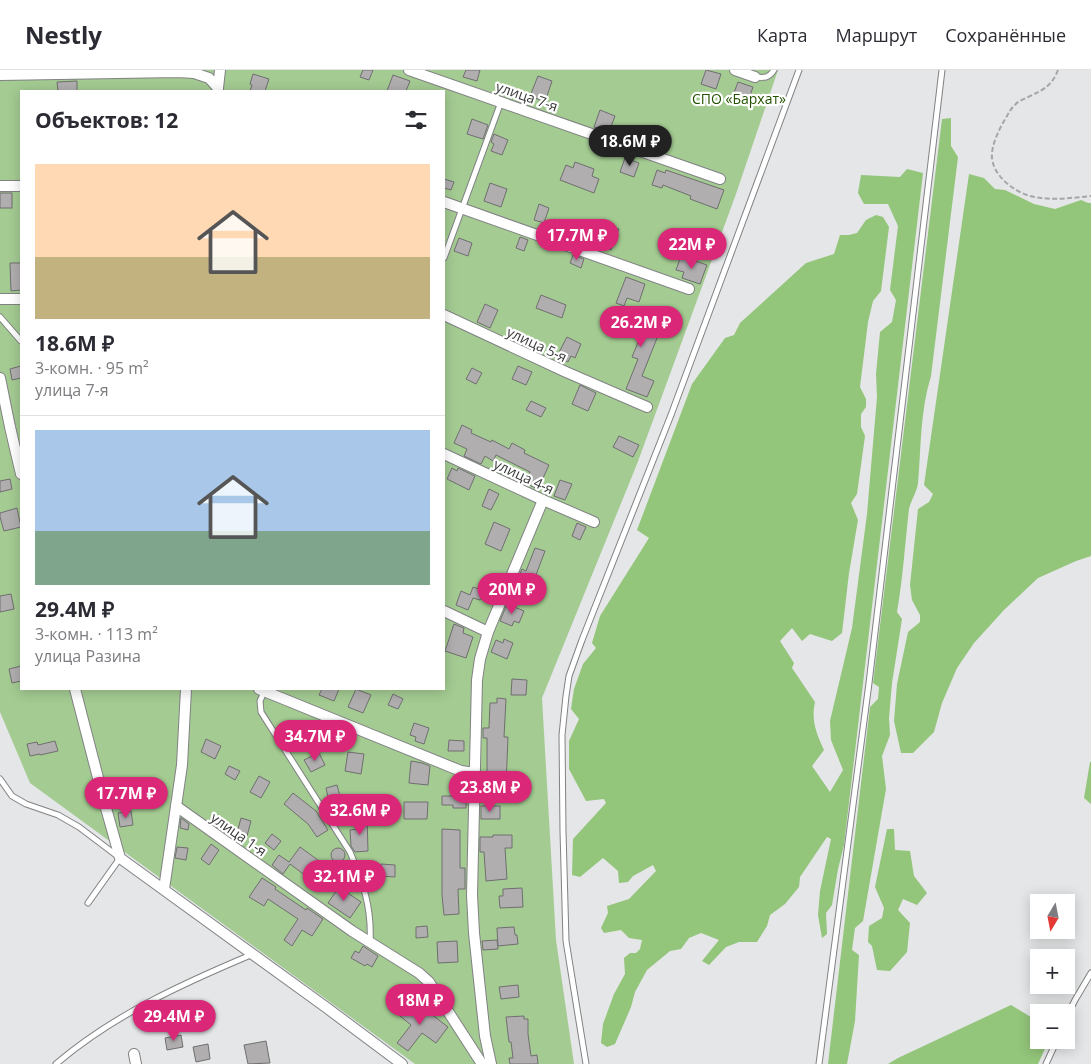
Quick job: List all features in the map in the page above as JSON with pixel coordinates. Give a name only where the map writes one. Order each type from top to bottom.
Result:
[{"type":"street","points":[[218,90],[220,70]]},
{"type":"street","name":"улица 7-я","points":[[409,70],[720,179]]},
{"type":"street","points":[[735,70],[755,77]]},
{"type":"street","points":[[0,74],[194,73],[208,78],[218,90]]},
{"type":"street","points":[[0,186],[20,186]]},
{"type":"street","points":[[445,202],[689,288]]},
{"type":"street","points":[[0,299],[20,299]]},
{"type":"street","name":"улица 5-я","points":[[445,315],[566,372],[647,407]]},
{"type":"street","points":[[0,378],[20,470]]},
{"type":"street","name":"улица 4-я","points":[[445,454],[594,522]]},
{"type":"street","points":[[490,1064],[485,1036],[472,904],[477,680],[480,659],[488,632],[543,500]]},
{"type":"street","points":[[445,611],[488,632]]},
{"type":"street","points":[[75,690],[120,858],[253,954],[395,1062]]},
{"type":"street","points":[[164,889],[182,765],[186,690]]},
{"type":"street","points":[[261,690],[461,771],[475,773]]},
{"type":"street","name":"улица 1-я","points":[[176,806],[352,931],[419,973],[429,982],[482,1064]]},
{"type":"lane","points":[[755,77],[764,78],[770,76],[774,70]]},
{"type":"lane","points":[[586,1064],[566,941],[562,735],[569,676],[800,70]]},
{"type":"lane","points":[[819,1064],[870,673],[942,70]]},
{"type":"lane","points":[[445,255],[502,102]]},
{"type":"lane","points":[[0,317],[20,340]]},
{"type":"lane","points":[[261,690],[261,712],[350,852],[360,875],[370,910],[370,942]]},
{"type":"lane","points":[[0,779],[12,796],[26,804],[58,815],[79,827],[120,858],[88,903]]},
{"type":"lane","points":[[56,1064],[72,1050],[137,1008],[204,974],[253,954]]},
{"type":"lane","points":[[1073,1004],[1091,973]]},
{"type":"lane","points":[[1046,1064],[1052,1049]]},
{"type":"path","points":[[1058,70],[1055,79],[1047,87],[1016,103],[1010,110],[994,142],[992,160],[999,175],[1006,182],[1028,195],[1052,199],[1091,196]]},
{"type":"green space","name":"СПО «Бархат»","points":[[0,70],[778,70],[736,194],[637,464],[542,698],[556,940],[574,1064],[415,1064],[30,783],[0,712]]},
{"type":"green space","points":[[951,118],[951,146],[958,157],[931,376],[923,416],[918,483],[909,509],[897,612],[902,619],[892,683],[889,718],[890,735],[882,756],[886,789],[863,921],[855,928],[852,950],[859,955],[855,1021],[847,1064],[828,1064],[870,707],[878,699],[879,687],[873,683],[942,119]]},
{"type":"green space","points":[[907,169],[923,173],[844,845],[832,905],[826,913],[827,934],[822,938],[818,915],[820,891],[831,839],[827,837],[800,877],[799,887],[785,904],[770,915],[767,926],[757,942],[739,942],[726,947],[709,965],[702,961],[719,940],[701,933],[689,938],[681,949],[670,951],[647,970],[635,992],[631,1007],[615,1044],[607,1047],[601,1043],[603,1024],[614,994],[625,974],[624,958],[630,953],[636,953],[640,949],[642,940],[629,938],[621,930],[604,933],[601,928],[608,913],[607,906],[629,899],[656,871],[653,865],[633,876],[628,882],[619,883],[618,871],[603,858],[580,877],[572,875],[573,839],[606,803],[604,799],[586,801],[569,769],[569,741],[579,719],[571,709],[574,689],[583,664],[596,648],[592,643],[600,616],[649,538],[637,530],[692,384],[725,338],[734,335],[740,323],[806,263],[834,254],[840,235],[857,233],[866,220],[876,215],[883,217],[889,227],[881,291],[873,301],[868,322],[860,387],[866,399],[866,407],[861,414],[861,427],[865,436],[857,494],[851,503],[858,520],[842,633],[832,641],[810,634],[802,641],[792,628],[780,641],[794,663],[792,668],[815,702],[815,726],[824,750],[812,766],[830,792],[843,770],[831,740],[830,721],[852,628],[867,514],[877,397],[876,374],[880,332],[892,322],[896,300],[890,290],[898,226],[888,204],[864,204],[858,193],[861,175],[900,177]]},
{"type":"green space","points":[[969,174],[984,178],[995,189],[1005,190],[1034,204],[1055,209],[1081,200],[1091,203],[1091,556],[1038,578],[1004,610],[974,643],[957,668],[942,703],[934,732],[913,753],[901,753],[894,721],[897,684],[908,632],[920,622],[920,615],[912,600],[910,585],[918,509],[929,502],[933,494],[924,485]]},
{"type":"green space","points":[[1091,762],[1091,804],[1084,798]]},
{"type":"green space","points":[[887,829],[894,829],[895,850],[910,851],[914,876],[927,893],[917,905],[903,899],[898,910],[910,923],[907,952],[890,971],[877,970],[872,946],[868,942],[869,926],[882,918],[884,908],[875,887]]},
{"type":"green space","points":[[1011,1005],[1030,1017],[1030,1049],[1045,1049],[1038,1064],[888,1064]]},
{"type":"building","points":[[363,70],[373,70],[369,80],[360,77]]},
{"type":"building","points":[[466,70],[480,70],[477,81],[463,77]]},
{"type":"building","points":[[706,70],[721,74],[716,89],[701,84]]},
{"type":"building","points":[[253,74],[269,79],[265,90],[250,90],[252,85],[250,84]]},
{"type":"building","points":[[393,75],[410,81],[406,90],[387,90]]},
{"type":"building","points":[[538,76],[552,81],[545,102],[530,96]]},
{"type":"building","points":[[77,81],[77,90],[58,90],[57,82]]},
{"type":"building","points":[[738,82],[753,87],[747,104],[732,98]]},
{"type":"building","points":[[600,110],[615,116],[609,132],[594,127]]},
{"type":"building","points":[[472,119],[488,125],[483,139],[467,134]]},
{"type":"building","points":[[494,134],[508,140],[502,155],[491,151],[494,144],[491,142]]},
{"type":"building","points":[[625,158],[639,163],[634,177],[620,172]]},
{"type":"building","points":[[575,162],[594,169],[592,176],[599,179],[594,193],[560,180],[566,165],[573,168]]},
{"type":"building","points":[[657,170],[665,173],[666,170],[724,190],[717,209],[690,199],[691,196],[663,185],[662,188],[652,185]]},
{"type":"building","points":[[445,179],[454,182],[451,190],[445,188]]},
{"type":"building","points":[[490,183],[507,189],[501,207],[484,201]]},
{"type":"building","points":[[0,193],[12,193],[12,208],[0,208]]},
{"type":"building","points":[[539,204],[549,208],[544,223],[534,220]]},
{"type":"building","points":[[554,219],[563,222],[560,231],[551,228]]},
{"type":"building","points":[[599,222],[619,229],[611,250],[592,243]]},
{"type":"building","points":[[520,237],[528,240],[524,251],[516,248]]},
{"type":"building","points":[[459,238],[472,243],[468,256],[454,251]]},
{"type":"building","points":[[573,255],[584,259],[581,268],[570,263]]},
{"type":"building","points":[[681,256],[707,265],[700,284],[682,278],[684,272],[676,270]]},
{"type":"building","points":[[10,263],[20,263],[20,290],[11,291]]},
{"type":"building","points":[[626,277],[645,284],[639,302],[627,298],[624,306],[616,303]]},
{"type":"building","points":[[541,295],[566,305],[562,318],[536,308]]},
{"type":"building","points":[[485,304],[498,310],[490,328],[477,322]]},
{"type":"building","points":[[616,311],[649,325],[654,312],[665,316],[642,376],[654,381],[647,397],[626,389],[638,359],[632,357],[641,335],[619,327],[620,325],[612,321]]},
{"type":"building","points":[[567,337],[581,344],[575,358],[571,356],[568,362],[557,356]]},
{"type":"building","points":[[20,366],[20,378],[12,380],[10,369]]},
{"type":"building","points":[[518,366],[532,372],[526,385],[512,379]]},
{"type":"building","points":[[472,368],[482,373],[476,384],[466,379]]},
{"type":"building","points":[[580,385],[596,393],[588,411],[572,404]]},
{"type":"building","points":[[531,401],[546,408],[541,417],[526,410]]},
{"type":"building","points":[[462,425],[472,430],[471,433],[491,442],[492,440],[509,449],[512,443],[525,450],[524,453],[549,465],[538,489],[525,483],[530,472],[496,455],[493,461],[485,456],[481,464],[464,456],[467,449],[454,443]]},
{"type":"building","points":[[619,436],[639,445],[633,457],[613,447]]},
{"type":"building","points":[[452,468],[457,471],[458,468],[475,476],[469,490],[447,479]]},
{"type":"building","points":[[10,479],[12,489],[0,492],[0,481]]},
{"type":"building","points":[[560,480],[572,484],[565,500],[554,496]]},
{"type":"building","points":[[489,489],[499,494],[491,510],[482,506]]},
{"type":"building","points":[[17,508],[20,527],[4,531],[0,513]]},
{"type":"building","points":[[494,522],[510,529],[501,551],[485,544]]},
{"type":"building","points":[[577,523],[586,527],[580,540],[572,536]]},
{"type":"building","points":[[535,548],[545,551],[536,575],[541,577],[535,591],[516,582],[522,569],[526,571]]},
{"type":"building","points":[[473,587],[484,591],[480,600],[473,598],[468,610],[456,605],[461,591],[470,595]]},
{"type":"building","points":[[11,594],[14,609],[0,612],[0,596]]},
{"type":"building","points":[[507,604],[524,611],[519,623],[514,621],[512,626],[500,621]]},
{"type":"building","points":[[454,624],[464,628],[463,633],[473,637],[466,658],[445,651]]},
{"type":"building","points":[[504,639],[513,643],[507,659],[491,652],[496,640],[503,643]]},
{"type":"building","points":[[20,666],[20,681],[12,683],[9,669]]},
{"type":"building","points":[[512,679],[527,680],[526,695],[511,695]]},
{"type":"building","points":[[322,690],[339,690],[334,701],[319,695]]},
{"type":"building","points":[[356,690],[371,695],[363,713],[348,707]]},
{"type":"building","points":[[393,694],[403,699],[398,709],[388,705]]},
{"type":"building","points":[[497,698],[506,699],[504,737],[508,737],[506,786],[487,785],[487,738],[483,738],[483,728],[489,728],[490,703],[497,703]]},
{"type":"building","points":[[414,723],[429,728],[424,744],[415,741],[416,737],[410,735]]},
{"type":"building","points":[[206,739],[221,746],[215,759],[201,752]]},
{"type":"building","points":[[449,740],[464,741],[464,751],[448,751]]},
{"type":"building","points":[[55,741],[58,751],[30,756],[27,744],[37,742],[38,745]]},
{"type":"building","points":[[348,752],[364,754],[361,774],[345,771]]},
{"type":"building","points":[[319,753],[325,765],[311,772],[304,760]]},
{"type":"building","points":[[411,761],[430,766],[428,785],[409,783]]},
{"type":"building","points":[[229,766],[240,771],[235,780],[225,774]]},
{"type":"building","points":[[259,776],[270,782],[261,798],[250,792]]},
{"type":"building","points":[[453,781],[467,782],[466,808],[453,808],[453,805],[442,805],[442,796],[452,796]]},
{"type":"building","points":[[337,785],[342,804],[330,806],[326,788]]},
{"type":"building","points":[[293,793],[316,811],[328,830],[317,837],[308,824],[284,804]]},
{"type":"building","points":[[404,802],[428,802],[427,819],[404,819]]},
{"type":"building","points":[[481,806],[500,806],[500,819],[481,819]]},
{"type":"building","points":[[131,811],[133,825],[120,827],[118,813]]},
{"type":"building","points":[[357,816],[367,816],[368,851],[355,852],[351,846],[350,830],[358,829]]},
{"type":"building","points":[[181,818],[189,824],[188,830],[180,828]]},
{"type":"building","points":[[241,818],[251,821],[247,836],[237,833]]},
{"type":"building","points":[[442,829],[460,830],[460,868],[465,868],[465,889],[458,889],[459,914],[444,915],[442,895]]},
{"type":"building","points":[[272,834],[281,841],[274,850],[265,843]]},
{"type":"building","points":[[493,835],[512,835],[512,848],[505,848],[507,879],[486,881],[484,852],[480,852],[480,837],[493,837]]},
{"type":"building","points":[[211,844],[219,850],[209,865],[201,859]]},
{"type":"building","points":[[177,847],[188,848],[186,860],[175,858]]},
{"type":"building","points":[[300,847],[318,860],[306,876],[290,864],[283,874],[272,865],[279,855],[289,862]]},
{"type":"building","points":[[338,848],[343,850],[345,855],[343,860],[338,862],[333,860],[331,855],[333,850]]},
{"type":"building","points":[[381,864],[395,865],[395,877],[381,876]]},
{"type":"building","points":[[262,878],[306,910],[307,908],[323,919],[312,936],[302,930],[292,946],[284,940],[298,919],[268,899],[264,906],[249,897]]},
{"type":"building","points":[[339,887],[361,902],[350,918],[328,903]]},
{"type":"building","points":[[522,888],[523,907],[500,908],[499,896],[503,896],[503,889]]},
{"type":"building","points":[[427,926],[428,937],[416,938],[416,927]]},
{"type":"building","points":[[514,927],[518,944],[498,946],[497,928]]},
{"type":"building","points":[[497,940],[498,949],[483,950],[482,941]]},
{"type":"building","points":[[457,941],[458,962],[438,963],[437,942]]},
{"type":"building","points":[[363,946],[378,956],[372,967],[367,964],[365,966],[351,958],[355,951],[359,953]]},
{"type":"building","points":[[518,985],[519,997],[501,999],[499,987]]},
{"type":"building","points":[[412,1002],[448,1027],[436,1043],[422,1033],[408,1051],[397,1043],[411,1025],[400,1016]]},
{"type":"building","points":[[524,1016],[524,1019],[528,1019],[531,1056],[537,1055],[538,1064],[510,1064],[509,1058],[513,1058],[506,1017]]},
{"type":"building","points":[[181,1035],[183,1047],[167,1050],[165,1038]]},
{"type":"building","points":[[266,1041],[270,1063],[248,1064],[244,1045]]},
{"type":"building","points":[[208,1044],[210,1059],[196,1062],[193,1047]]}]
